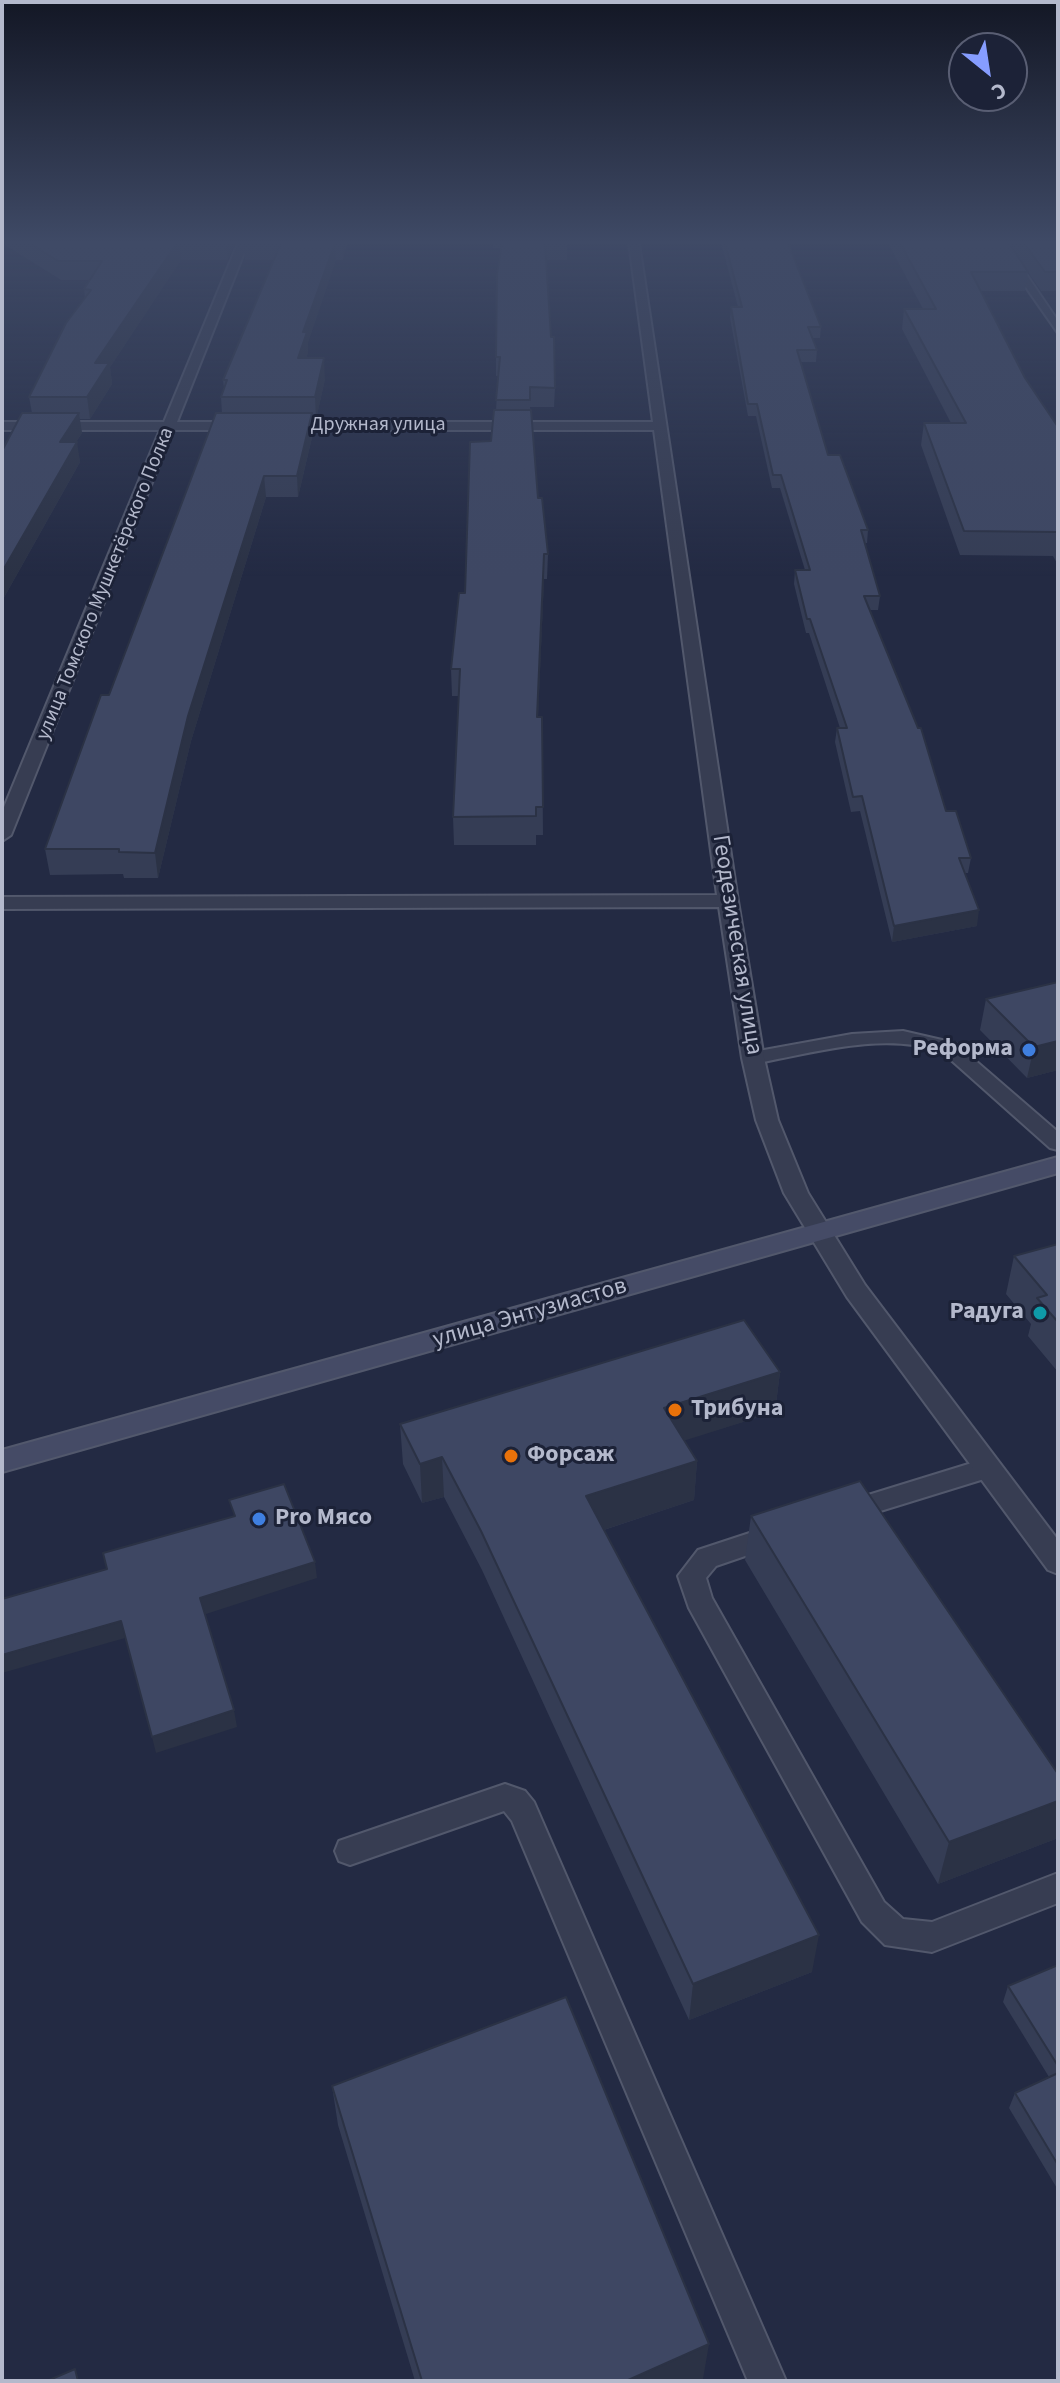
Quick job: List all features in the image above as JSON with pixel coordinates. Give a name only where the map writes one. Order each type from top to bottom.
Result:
[{"type":"street","name":"улица Томского Мушкетёрского Полка","points":[[2,835],[199,354]]},
{"type":"street","name":"Геодезическая улица","points":[[648,354],[753,1058],[767,1120],[781,1162],[820,1234],[856,1291],[1058,1562]]},
{"type":"street","name":"Дружная улица","points":[[2,426],[657,426]]},
{"type":"street","points":[[2,903],[728,901]]},
{"type":"street","name":"улица Энтузиастов","points":[[2,1461],[1058,1165]]},
{"type":"lane","points":[[753,1058],[883,1038],[928,1038],[948,1047],[1058,1143]]},
{"type":"lane","points":[[828,1518],[988,1468]]},
{"type":"lane","points":[[798,1528],[707,1558],[692,1576],[699,1600],[873,1912],[896,1934],[932,1937],[1058,1888]]},
{"type":"lane","points":[[350,1851],[505,1797],[514,1801],[523,1812],[767,2381]]},
{"type":"building","points":[[50,354],[101,354],[95,363],[109,363],[87,397],[29,397]]},
{"type":"building","points":[[234,354],[299,354],[298,358],[324,358],[315,397],[221,397],[227,380],[223,380]]},
{"type":"building","points":[[496,354],[554,354],[555,388],[530,387],[530,400],[496,400],[500,357]]},
{"type":"building","points":[[739,354],[798,354],[828,455],[840,455],[868,530],[861,530],[880,596],[864,596],[918,728],[921,728],[946,811],[956,811],[971,858],[959,858],[979,910],[894,926],[862,796],[853,797],[837,728],[847,728],[810,619],[807,619],[795,570],[810,570],[781,475],[773,475],[757,404],[748,404]]},
{"type":"building","points":[[929,354],[1013,354],[1058,427],[1058,533],[964,531],[924,423],[966,423]]},
{"type":"building","points":[[494,410],[531,410],[538,498],[542,498],[548,554],[544,554],[537,717],[542,717],[543,807],[536,807],[536,816],[453,817],[460,669],[451,669],[459,593],[465,593],[470,442],[491,441]]},
{"type":"building","points":[[22,413],[79,413],[60,442],[77,442],[2,572],[2,451]]},
{"type":"building","points":[[216,413],[312,413],[297,476],[264,476],[188,716],[155,853],[119,852],[119,849],[45,849],[101,695],[109,695]]},
{"type":"building","points":[[1058,982],[1058,1041],[1034,1047],[986,999]]},
{"type":"building","points":[[1058,1244],[1058,1322],[1037,1298],[1047,1295],[1014,1256]]},
{"type":"building","points":[[744,1320],[780,1372],[664,1408],[697,1461],[586,1496],[819,1935],[693,1984],[481,1531],[442,1457],[420,1464],[400,1424]]},
{"type":"building","points":[[860,1481],[1058,1774],[1058,1801],[949,1842],[751,1516]]},
{"type":"building","points":[[284,1484],[315,1562],[200,1598],[234,1710],[152,1737],[121,1621],[2,1655],[2,1599],[107,1569],[103,1553],[235,1516],[229,1500]]},
{"type":"building","points":[[1058,1965],[1058,2066],[1008,1986]]},
{"type":"building","points":[[566,1997],[709,2344],[626,2381],[422,2381],[332,2086]]},
{"type":"building","points":[[1058,2073],[1058,2165],[1015,2093]]},
{"type":"building","points":[[75,2369],[78,2381],[47,2381]]},
{"type":"place","name":"Реформа","points":[[1029,1050]]},
{"type":"place","name":"Радуга","points":[[1040,1313]]},
{"type":"place","name":"Трибуна","points":[[675,1410]]},
{"type":"place","name":"Форсаж","points":[[511,1456]]},
{"type":"place","name":"Pro Мясо","points":[[259,1519]]}]
